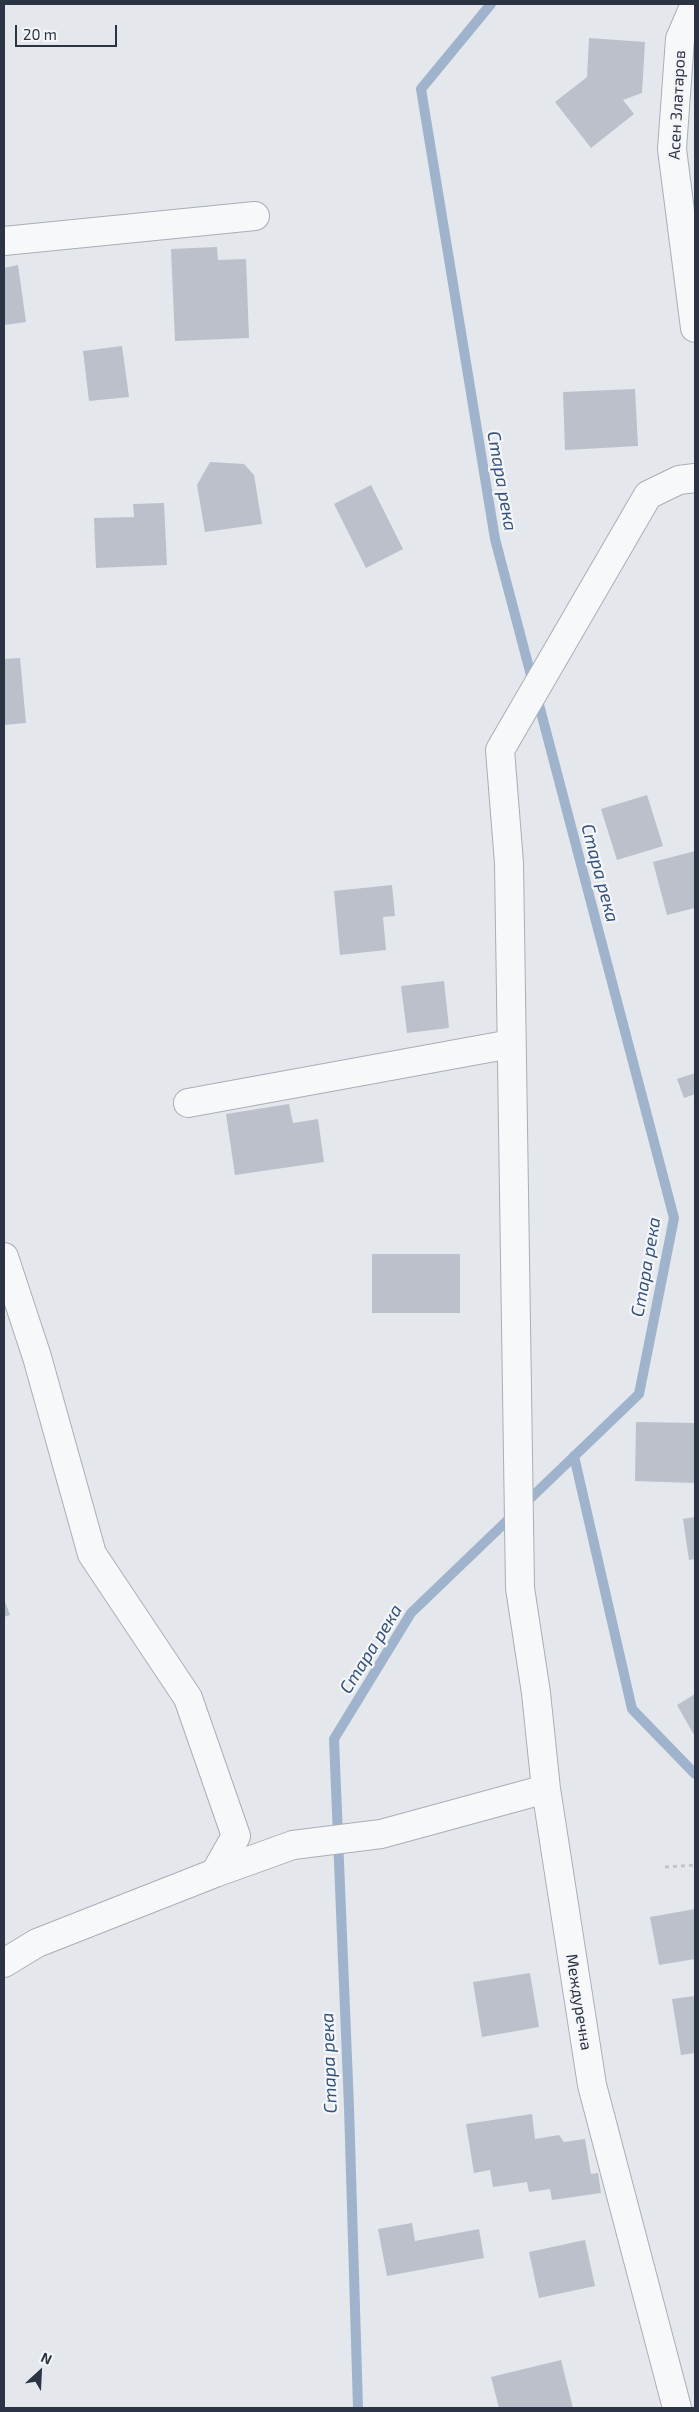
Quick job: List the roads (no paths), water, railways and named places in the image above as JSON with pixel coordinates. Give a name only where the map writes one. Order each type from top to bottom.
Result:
[{"type":"street","name":"Асен Златаров","points":[[695,4],[680,39],[672,149],[695,328]]},
{"type":"street","points":[[4,241],[254,216]]},
{"type":"street","name":"Междуречна","points":[[677,2408],[592,2085],[546,1789],[536,1693],[520,1588],[509,863],[500,750],[648,495],[679,480],[695,478]]},
{"type":"street","points":[[188,1103],[511,1044]]},
{"type":"street","points":[[4,1257],[37,1356],[92,1554],[188,1698],[233,1827],[236,1836],[215,1873]]},
{"type":"street","points":[[4,1963],[37,1943],[215,1873],[293,1845],[381,1834],[546,1789]]},
{"type":"waterway","name":"Стара река","points":[[491,4],[421,89],[495,539],[533,683]]},
{"type":"waterway","name":"Стара река","points":[[358,2408],[349,2107],[334,1739],[411,1613],[639,1394],[674,1218],[537,697]]},
{"type":"waterway","points":[[574,1456],[632,1709],[695,1774]]}]
